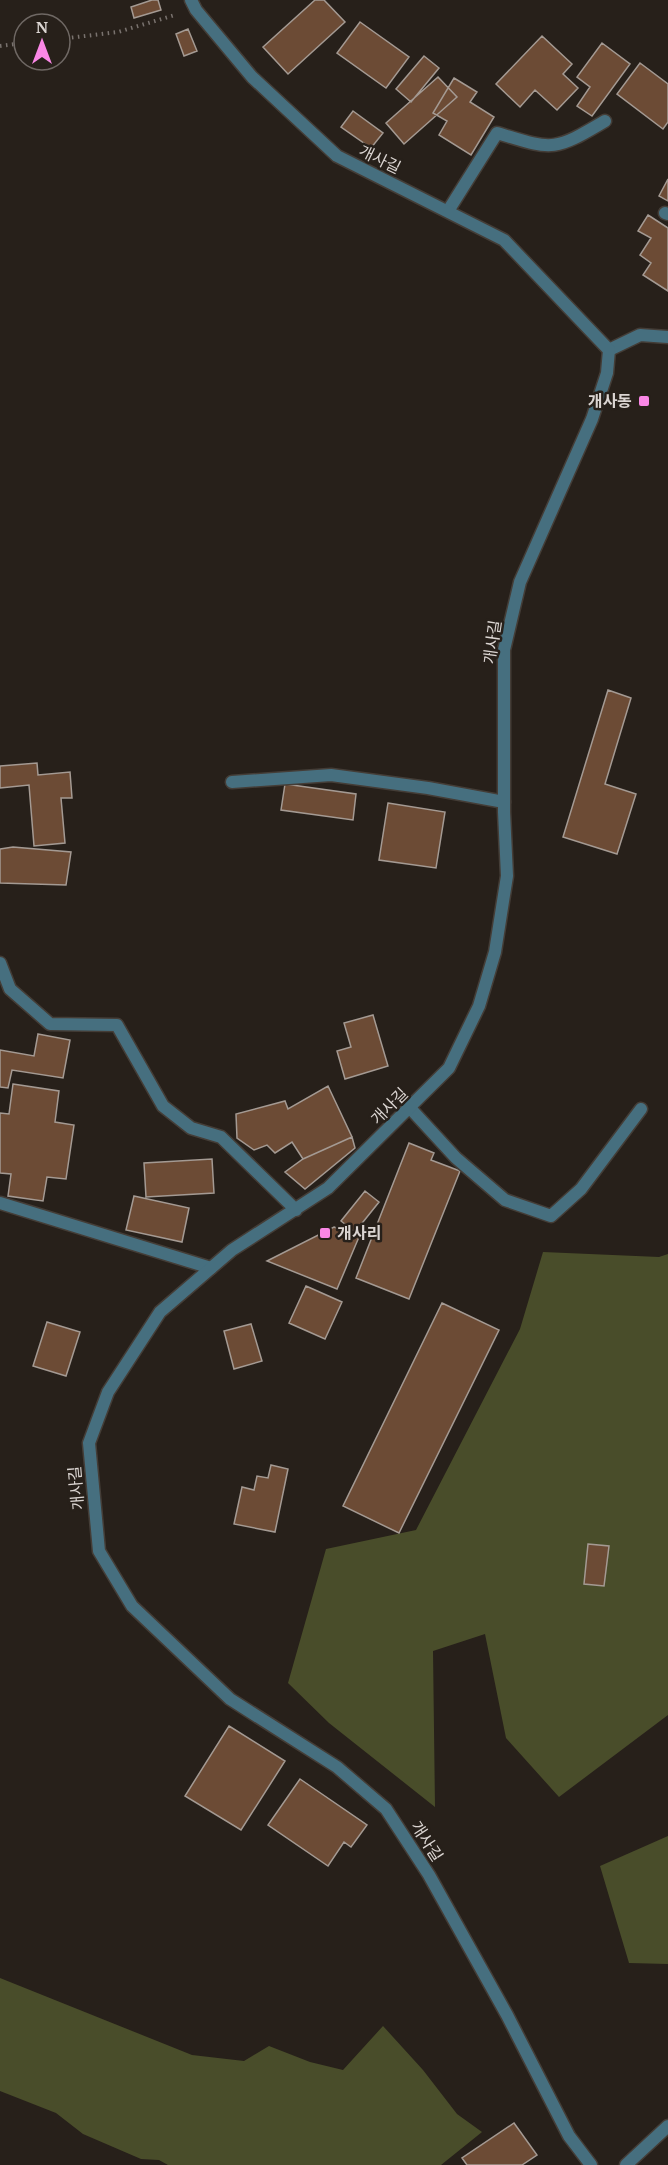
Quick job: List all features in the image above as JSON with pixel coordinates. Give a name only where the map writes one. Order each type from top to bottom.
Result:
[{"type":"street","name":"개사길","points":[[194,5],[252,77],[337,156],[504,240],[609,350],[607,373],[592,419],[520,582],[504,650],[504,802],[507,876],[495,952],[479,1006],[449,1068],[328,1188],[232,1250],[160,1312],[108,1392],[89,1443],[99,1551],[132,1606],[230,1699],[337,1767],[386,1809],[429,1875],[507,2015],[569,2136],[591,2165]]},
{"type":"street","points":[[448,211],[497,133],[544,147],[569,142],[605,122]]},
{"type":"street","points":[[609,350],[640,335],[668,337]]},
{"type":"street","points":[[232,782],[331,775],[504,802]]},
{"type":"street","points":[[0,963],[10,989],[50,1024],[117,1025],[163,1107],[191,1128],[221,1137],[296,1210]]},
{"type":"street","points":[[410,1108],[456,1158],[505,1200],[551,1216],[581,1189],[641,1108]]},
{"type":"street","points":[[0,1203],[211,1268]]},
{"type":"street","points":[[626,2165],[668,2126]]},
{"type":"path","points":[[72,38],[118,32],[194,5]]},
{"type":"green space","points":[[543,1252],[659,1257],[668,1254],[668,1715],[559,1797],[506,1738],[485,1634],[433,1651],[435,1807],[329,1723],[288,1683],[326,1549],[416,1530],[520,1329]]},
{"type":"green space","points":[[668,1836],[668,1964],[629,1963],[600,1866]]},
{"type":"green space","points":[[0,1978],[192,2055],[244,2061],[269,2046],[310,2062],[343,2070],[383,2026],[423,2070],[457,2114],[482,2132],[441,2165],[168,2165],[159,2160],[141,2159],[83,2134],[56,2113],[0,2091]]},
{"type":"building","points":[[158,0],[161,10],[134,18],[131,7]]},
{"type":"building","points":[[315,0],[324,0],[345,22],[288,74],[263,47]]},
{"type":"building","points":[[360,22],[409,57],[386,88],[337,53]]},
{"type":"building","points":[[188,29],[197,51],[184,56],[176,34]]},
{"type":"building","points":[[542,36],[572,64],[563,74],[578,88],[557,110],[535,90],[520,107],[496,84]]},
{"type":"building","points":[[602,43],[630,64],[592,116],[577,106],[590,87],[577,77]]},
{"type":"building","points":[[424,56],[439,68],[411,102],[396,89]]},
{"type":"building","points":[[640,63],[668,84],[668,122],[663,129],[617,94]]},
{"type":"building","points":[[438,77],[457,97],[404,144],[386,123]]},
{"type":"building","points":[[454,78],[477,92],[470,102],[494,117],[471,155],[439,135],[447,121],[433,113]]},
{"type":"building","points":[[353,111],[383,133],[371,148],[341,127]]},
{"type":"building","points":[[668,179],[668,201],[659,196]]},
{"type":"building","points":[[648,215],[668,228],[668,291],[643,275],[651,263],[640,255],[651,238],[638,231]]},
{"type":"building","points":[[608,690],[631,698],[605,784],[636,794],[617,854],[563,837]]},
{"type":"building","points":[[37,763],[38,775],[70,772],[72,798],[61,798],[65,843],[34,846],[29,785],[0,788],[0,766]]},
{"type":"building","points":[[285,784],[356,794],[353,820],[281,810]]},
{"type":"building","points":[[388,803],[445,812],[436,868],[379,860]]},
{"type":"building","points":[[13,847],[71,852],[66,885],[0,883],[0,849]]},
{"type":"building","points":[[373,1015],[388,1066],[345,1079],[337,1051],[351,1047],[344,1023]]},
{"type":"building","points":[[38,1034],[70,1040],[63,1078],[12,1070],[8,1088],[0,1087],[0,1050],[34,1056]]},
{"type":"building","points":[[13,1084],[59,1091],[55,1122],[74,1125],[66,1179],[47,1177],[43,1201],[8,1196],[11,1174],[0,1173],[0,1113],[9,1114]]},
{"type":"building","points":[[328,1086],[352,1137],[303,1159],[292,1142],[275,1153],[267,1145],[254,1150],[237,1138],[236,1114],[285,1101],[288,1109]]},
{"type":"building","points":[[352,1137],[355,1148],[305,1189],[285,1172],[303,1159]]},
{"type":"building","points":[[409,1143],[434,1153],[431,1160],[460,1171],[409,1299],[356,1278]]},
{"type":"building","points":[[212,1159],[214,1193],[146,1197],[144,1163]]},
{"type":"building","points":[[365,1191],[379,1202],[355,1232],[341,1221]]},
{"type":"building","points":[[134,1196],[189,1208],[182,1242],[126,1230]]},
{"type":"building","points":[[334,1227],[359,1237],[337,1289],[267,1261]]},
{"type":"building","points":[[306,1286],[342,1302],[325,1339],[289,1323]]},
{"type":"building","points":[[442,1303],[499,1330],[399,1533],[343,1506]]},
{"type":"building","points":[[47,1322],[80,1332],[66,1376],[33,1366]]},
{"type":"building","points":[[251,1324],[262,1361],[234,1369],[224,1331]]},
{"type":"building","points":[[271,1465],[288,1469],[275,1532],[234,1524],[242,1487],[254,1490],[257,1476],[268,1478]]},
{"type":"building","points":[[588,1544],[609,1546],[604,1586],[584,1584]]},
{"type":"building","points":[[229,1726],[285,1761],[241,1830],[185,1796]]},
{"type":"building","points":[[300,1779],[367,1825],[351,1847],[344,1842],[328,1866],[268,1825]]},
{"type":"building","points":[[514,2123],[537,2155],[522,2165],[467,2165],[462,2158]]},
{"type":"place","name":"개사동","points":[[644,401]]},
{"type":"place","name":"개사리","points":[[325,1233]]}]
